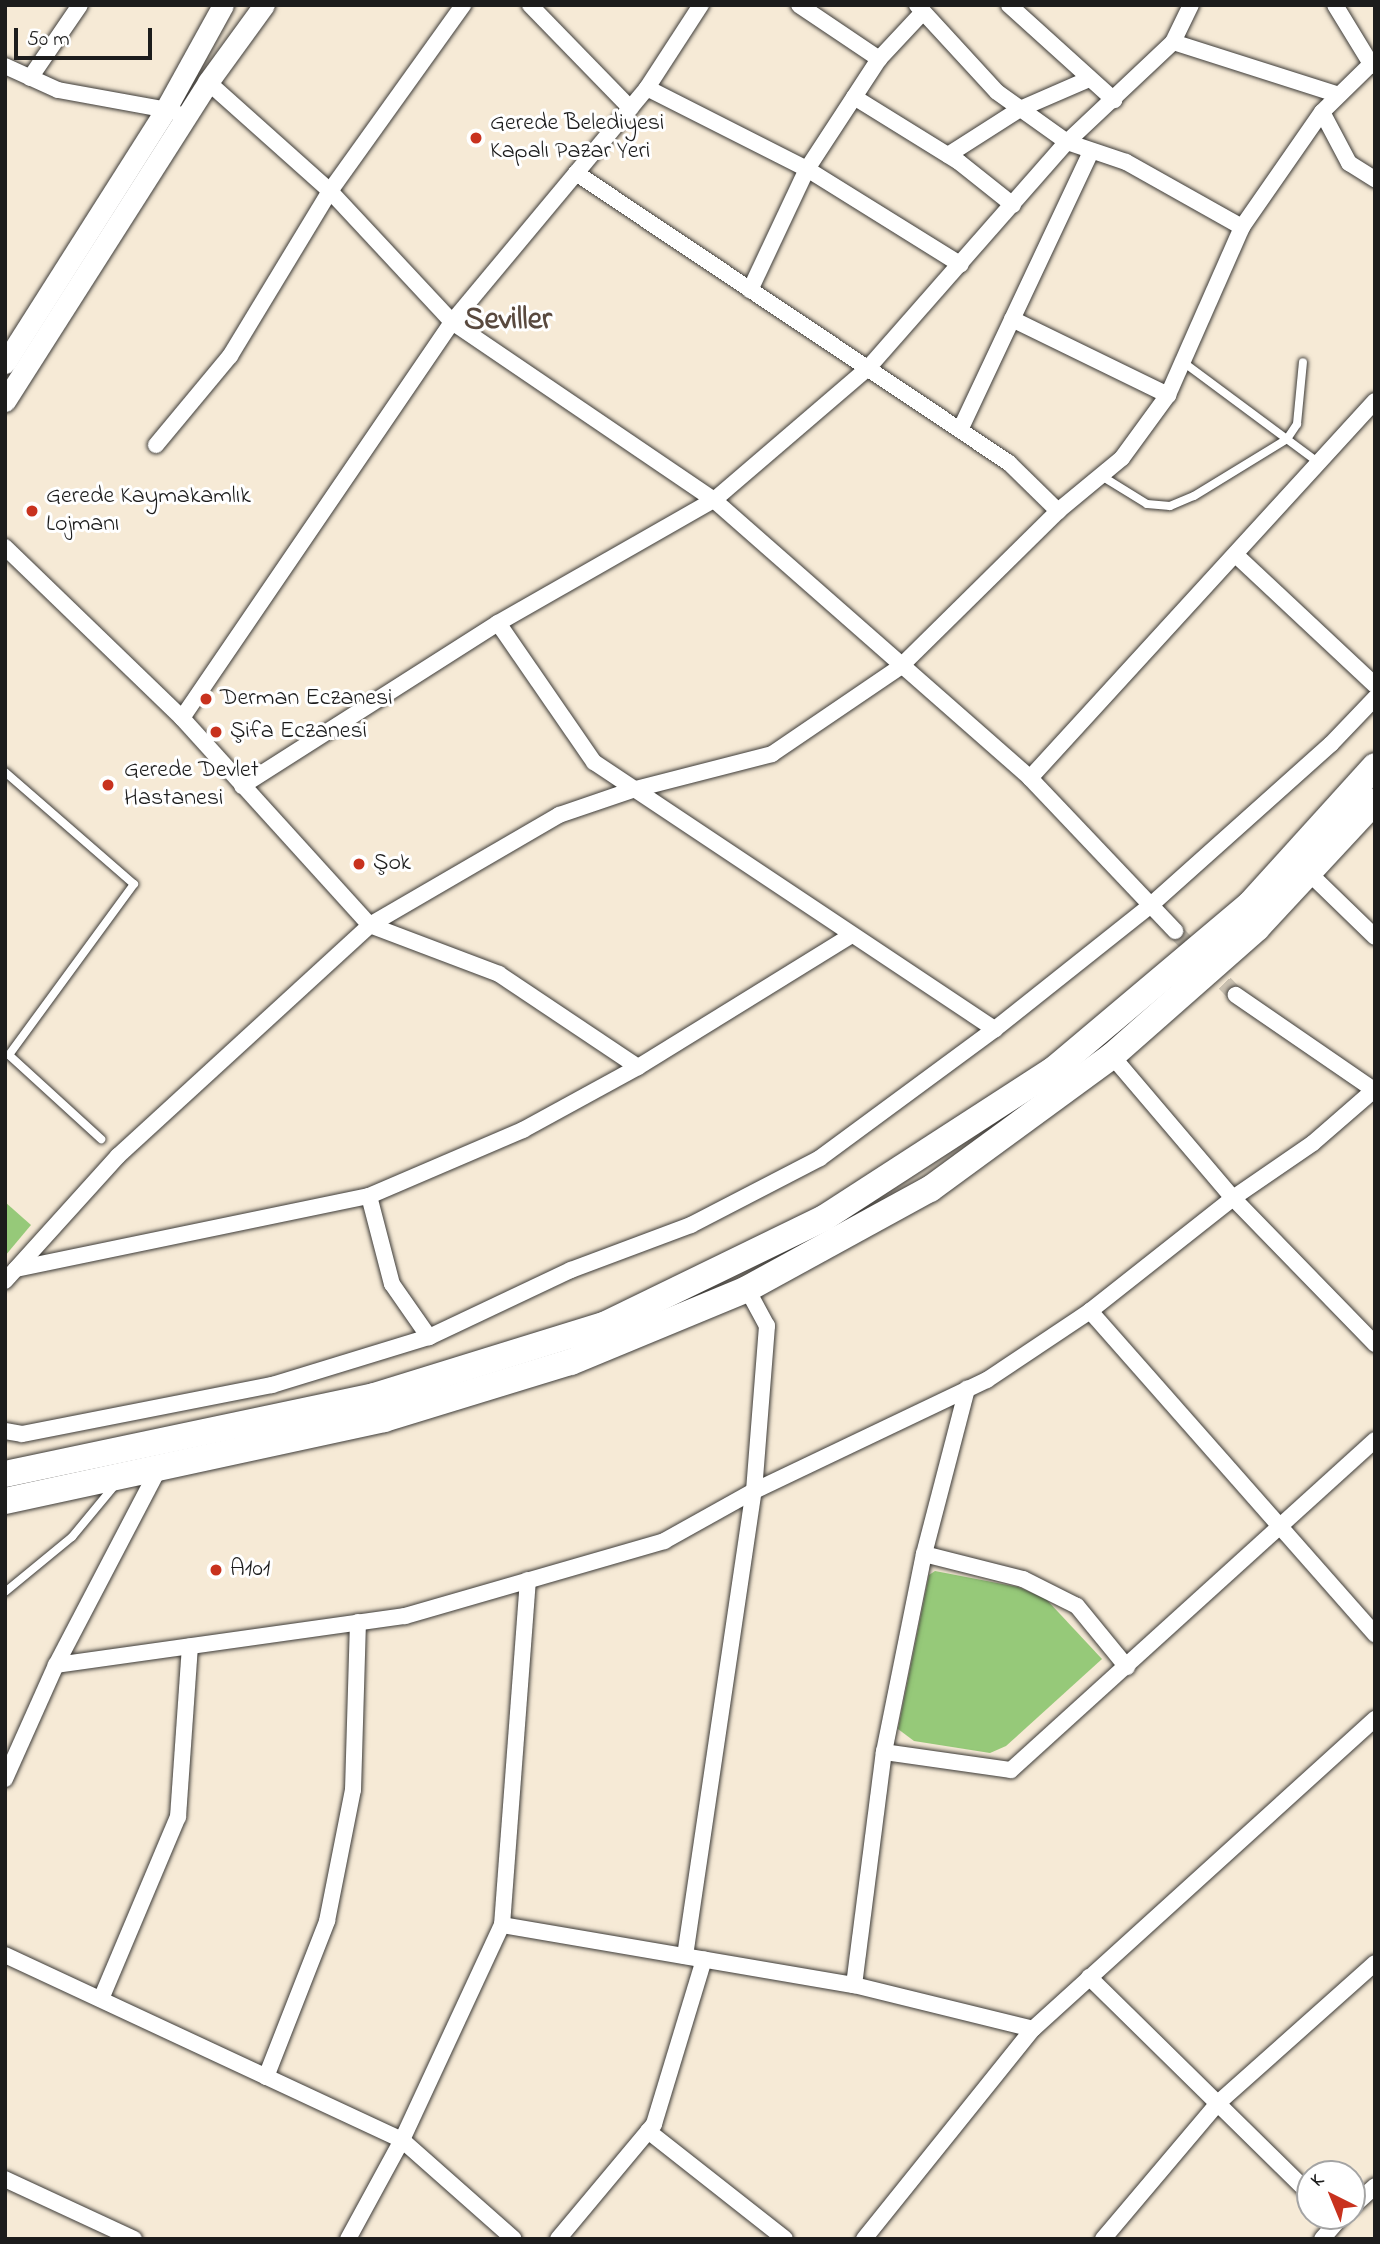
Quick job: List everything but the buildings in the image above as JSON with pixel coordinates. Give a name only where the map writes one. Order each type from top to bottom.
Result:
[{"type":"highway","points":[[5,1474],[374,1396],[591,1329],[824,1218],[1053,1070],[1250,904],[1375,766]]},
{"type":"highway","points":[[5,1501],[398,1415],[572,1362],[747,1289],[930,1189],[1112,1056],[1256,928],[1375,801]]},
{"type":"street","points":[[30,78],[80,5]]},
{"type":"street","points":[[5,363],[12,340],[164,112],[223,5]]},
{"type":"street","points":[[5,401],[208,82],[264,5]]},
{"type":"street","points":[[156,445],[230,356],[330,191],[463,5]]},
{"type":"street","points":[[530,5],[630,108]]},
{"type":"street","points":[[799,5],[879,59]]},
{"type":"street","points":[[1009,5],[1114,100]]},
{"type":"street","points":[[242,786],[498,623],[714,499],[869,367],[1067,142],[1173,41],[1191,5]]},
{"type":"street","points":[[11,1275],[118,1156],[370,925],[559,815],[632,790],[772,754],[900,667],[1058,511],[1122,458],[1168,396],[1242,227],[1322,112],[1373,65],[1335,5]]},
{"type":"street","points":[[182,718],[452,322],[647,88],[699,6]]},
{"type":"street","points":[[750,290],[807,169],[879,59],[920,9],[997,92],[1067,142],[1126,162],[1242,227]]},
{"type":"street","points":[[1173,41],[1339,95]]},
{"type":"street","points":[[5,66],[58,90],[164,112],[190,110]]},
{"type":"street","points":[[948,155],[1020,109],[1089,79]]},
{"type":"street","points":[[208,82],[330,191],[452,322],[714,499],[900,667],[1030,778],[1175,930]]},
{"type":"street","points":[[647,88],[807,169],[961,265]]},
{"type":"street","points":[[854,97],[948,155],[1013,205]]},
{"type":"street","points":[[1322,112],[1349,163],[1375,179]]},
{"type":"street","points":[[960,430],[1091,151]]},
{"type":"street","points":[[576,173],[1009,463],[1058,511]]},
{"type":"street","points":[[1012,319],[1168,396]]},
{"type":"street","points":[[1030,778],[1375,401]]},
{"type":"street","points":[[5,547],[182,718],[370,925],[499,974],[638,1067]]},
{"type":"street","points":[[1236,555],[1375,685]]},
{"type":"street","points":[[498,623],[594,762],[850,936],[995,1029]]},
{"type":"street","points":[[5,1431],[22,1434],[272,1385],[429,1337],[571,1270],[691,1225],[820,1158],[995,1029],[1152,904],[1331,744],[1375,698]]},
{"type":"street","points":[[1308,872],[1375,937]]},
{"type":"street","points":[[11,1275],[369,1196],[523,1130],[638,1067],[850,936]]},
{"type":"street","points":[[56,1665],[405,1616],[664,1541],[754,1491],[967,1390],[1090,1311],[1233,1198],[1313,1143],[1375,1090],[1236,995]]},
{"type":"street","points":[[1112,1056],[1233,1198],[1375,1344]]},
{"type":"street","points":[[369,1196],[392,1284],[429,1337]]},
{"type":"street","points":[[685,1956],[754,1491],[767,1326],[747,1289]]},
{"type":"street","points":[[1090,1311],[1375,1634]]},
{"type":"street","points":[[854,1985],[884,1752],[924,1553],[967,1390]]},
{"type":"street","points":[[884,1752],[1011,1770],[1375,1440]]},
{"type":"street","points":[[5,1779],[56,1665],[159,1468]]},
{"type":"street","points":[[924,1553],[1023,1579],[1077,1606],[1127,1667]]},
{"type":"street","points":[[348,2239],[402,2140],[502,1925],[528,1580]]},
{"type":"street","points":[[266,2077],[330,1908],[353,1790],[358,1622]]},
{"type":"street","points":[[101,2000],[178,1817],[190,1646]]},
{"type":"street","points":[[864,2239],[1033,2029],[1375,1719]]},
{"type":"street","points":[[502,1925],[854,1985],[1033,2029]]},
{"type":"street","points":[[5,1955],[402,2140],[514,2239]]},
{"type":"street","points":[[558,2239],[648,2131],[704,1959]]},
{"type":"street","points":[[1103,2239],[1218,2103],[1375,1963]]},
{"type":"street","points":[[1088,1977],[1296,2179]]},
{"type":"street","points":[[648,2131],[785,2239]]},
{"type":"street","points":[[5,2179],[128,2238]]},
{"type":"lane","points":[[1183,362],[1319,463]]},
{"type":"lane","points":[[1100,475],[1138,501],[1170,506],[1195,496],[1287,439],[1297,424],[1303,362]]},
{"type":"lane","points":[[5,772],[134,884],[9,1055],[100,1139]]},
{"type":"lane","points":[[5,1592],[72,1537],[124,1475]]},
{"type":"green space","points":[[5,1202],[31,1225],[5,1256]]},
{"type":"green space","points":[[935,1571],[1018,1587],[1046,1599],[1102,1659],[1006,1746],[990,1753],[914,1741],[898,1729],[929,1575]]},
{"type":"tunnel","points":[[1175,931],[1236,995]]},
{"type":"place","name":"Gerede Belediyesi Kapalı Pazar Yeri","points":[[476,138]]},
{"type":"place","name":"Gerede Kaymakamlık Lojmanı","points":[[32,511]]},
{"type":"place","name":"Derman Eczanesi","points":[[206,699]]},
{"type":"place","name":"Şifa Eczanesi","points":[[216,732]]},
{"type":"place","name":"Gerede Devlet Hastanesi","points":[[108,785]]},
{"type":"place","name":"Şok","points":[[359,864]]},
{"type":"place","name":"A101","points":[[216,1570]]},
{"type":"district","name":"Seviller","points":[[508,321]]}]
